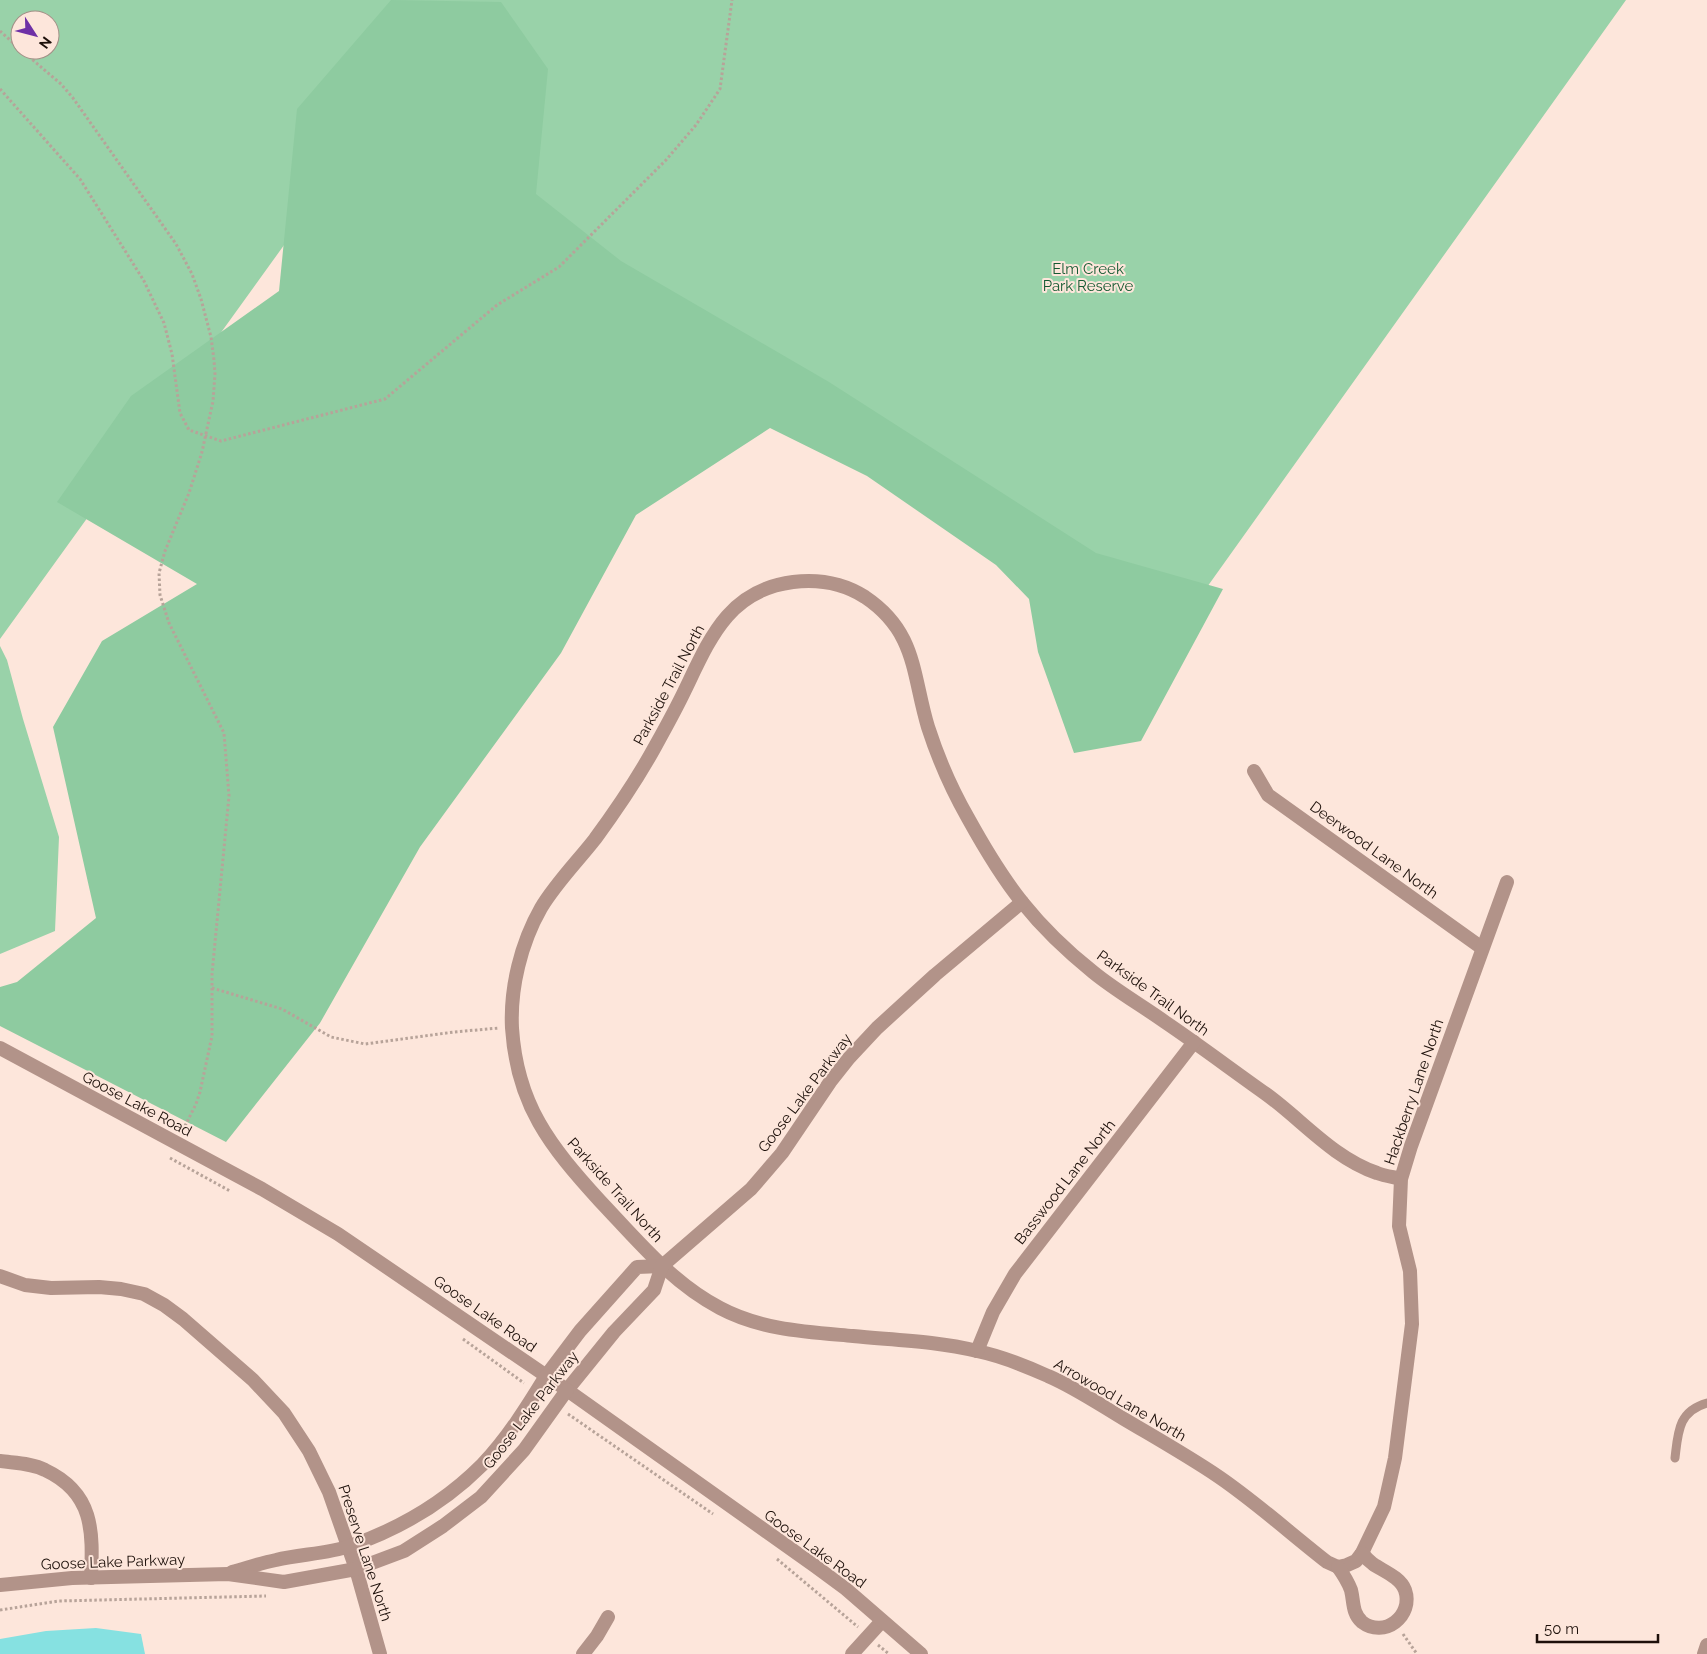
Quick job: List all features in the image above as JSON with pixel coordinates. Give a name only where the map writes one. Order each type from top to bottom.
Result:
[{"type":"street","name":"Parkside Trail North","points":[[662,1266],[568,1166],[540,1126],[529,1105],[521,1082],[512,1027],[512,1004],[517,972],[527,938],[542,907],[600,832],[636,780],[674,713],[712,635],[728,614],[750,596],[778,584],[810,580],[832,583],[850,589],[868,599],[888,617],[906,640],[917,671],[922,705],[930,733],[960,805],[989,854],[1022,902],[1050,932],[1093,972],[1276,1102],[1341,1155],[1374,1173],[1401,1179]]},
{"type":"street","name":"Deerwood Lane North","points":[[1254,771],[1268,795],[1482,948]]},
{"type":"street","name":"Hackberry Lane North","points":[[1362,1553],[1384,1507],[1388,1491],[1395,1458],[1412,1324],[1410,1271],[1399,1226],[1401,1179],[1507,882]]},
{"type":"street","name":"Goose Lake Parkway","points":[[0,1585],[18,1582],[91,1578],[228,1574],[284,1582],[356,1569],[404,1551],[443,1526],[481,1497],[524,1450],[567,1390],[614,1332],[654,1290],[662,1266],[751,1189],[782,1153],[830,1082],[849,1058],[877,1028],[935,975],[1022,902]]},
{"type":"street","name":"Basswood Lane North","points":[[977,1351],[993,1312],[1015,1274],[1194,1042]]},
{"type":"street","name":"Goose Lake Road","points":[[0,1048],[262,1189],[387,1266],[567,1390],[815,1566],[846,1589],[920,1654]]},
{"type":"street","name":"Goose Lake Parkway","points":[[228,1574],[277,1559],[349,1546],[392,1529],[431,1507],[468,1478],[498,1446],[526,1409],[546,1376],[580,1331],[637,1267],[662,1266]]},
{"type":"street","name":"Arrowood Lane North","points":[[662,1266],[718,1308],[760,1324],[807,1332],[946,1346],[977,1351],[1051,1377],[1220,1477],[1259,1506],[1327,1562],[1338,1567],[1352,1592],[1354,1612],[1362,1621],[1372,1627],[1384,1628],[1395,1623]]},
{"type":"street","name":"Preserve Lane North","points":[[0,1276],[25,1285],[51,1288],[99,1287],[122,1289],[144,1294],[164,1305],[183,1319],[253,1380],[284,1413],[309,1451],[329,1492],[349,1546],[380,1654]]},
{"type":"street","points":[[0,1461],[44,1469],[62,1480],[78,1496],[88,1516],[93,1542],[91,1578]]},
{"type":"street","points":[[1338,1567],[1356,1560],[1362,1553],[1371,1563],[1395,1578],[1404,1588],[1407,1601],[1404,1612],[1395,1623]]},
{"type":"street","points":[[583,1654],[597,1636],[608,1617]]},
{"type":"street","points":[[852,1654],[882,1621]]},
{"type":"street","points":[[1704,1654],[1707,1645]]},
{"type":"lane","points":[[1675,1458],[1679,1428],[1687,1413],[1707,1403]]},
{"type":"path","points":[[0,89],[80,179],[144,281],[164,323],[172,354],[180,413],[189,430],[221,441],[385,399],[497,305],[559,267],[666,160],[696,125],[720,89],[732,0]]},
{"type":"path","points":[[0,31],[10,40]]},
{"type":"path","points":[[32,60],[61,84],[73,98],[167,229],[192,274],[206,315],[214,360],[214,388],[206,436],[189,493],[165,551],[159,573],[163,607],[174,636],[224,732],[229,796],[212,988],[212,1036],[207,1064],[196,1104],[181,1133]]},
{"type":"path","points":[[212,988],[282,1009],[331,1038],[365,1044],[454,1032],[512,1027]]},
{"type":"path","points":[[167,1157],[238,1195]]},
{"type":"path","points":[[457,1335],[524,1383]]},
{"type":"path","points":[[568,1414],[718,1517]]},
{"type":"path","points":[[774,1556],[889,1654]]},
{"type":"path","points":[[1395,1623],[1417,1654]]},
{"type":"green space","name":"Elm Creek Park Reserve","points":[[0,0],[1626,0],[1160,653],[380,112],[0,639]]},
{"type":"green space","points":[[391,0],[501,2],[548,69],[536,194],[621,261],[829,382],[1096,553],[1223,589],[1141,741],[1074,753],[1038,652],[1029,599],[996,565],[867,476],[770,428],[636,515],[561,653],[420,847],[320,1023],[226,1142],[0,1026],[0,987],[17,982],[96,918],[53,727],[102,641],[197,584],[57,502],[131,396],[279,291],[297,109]]},
{"type":"green space","points":[[0,646],[7,660],[59,837],[55,931],[0,954]]},
{"type":"water","points":[[96,1628],[141,1634],[145,1654],[0,1654],[0,1639],[46,1631]]}]
